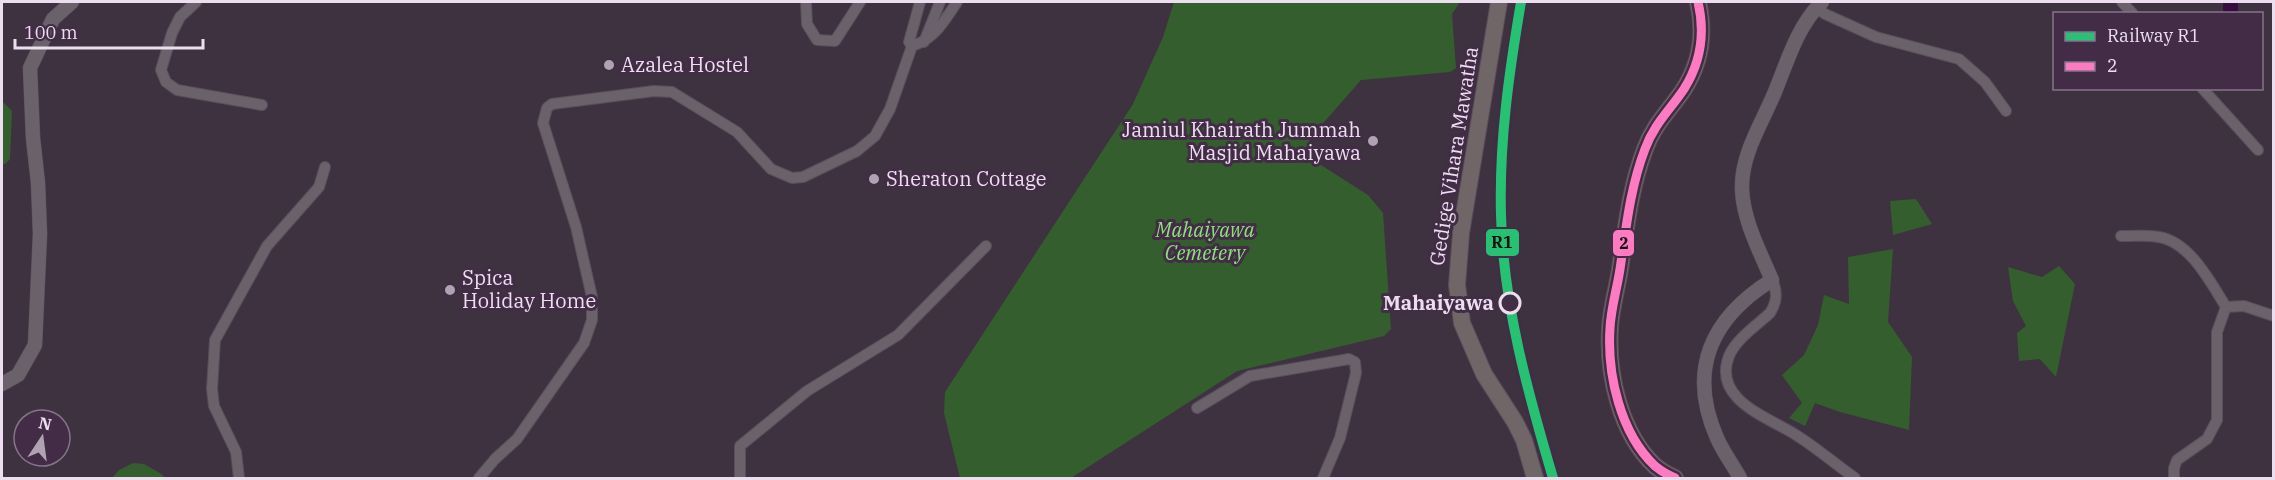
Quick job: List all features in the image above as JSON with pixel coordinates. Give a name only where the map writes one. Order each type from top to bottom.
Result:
[{"type":"highway","points":[[1674,478],[1656,466],[1640,448],[1626,420],[1613,376],[1610,327],[1630,206],[1642,159],[1656,125],[1685,86],[1699,51],[1702,27],[1698,2]]},
{"type":"main road","name":"Gedige Vihara Mawatha","points":[[1499,2],[1461,233],[1457,298],[1465,334],[1484,374],[1524,440],[1535,478]]},
{"type":"street","points":[[2,384],[18,375],[35,345],[39,224],[30,68],[52,19],[72,2]]},
{"type":"street","points":[[196,2],[180,17],[172,33],[161,70],[166,82],[177,90],[262,105]]},
{"type":"street","points":[[806,2],[807,24],[817,40],[835,41],[860,2]]},
{"type":"street","points":[[479,478],[495,459],[518,439],[584,343],[592,320],[592,297],[576,227],[543,123],[547,108],[552,104],[654,91],[672,92],[737,132],[771,169],[792,178],[803,177],[856,151],[875,136],[890,109],[912,46],[909,42],[920,2]]},
{"type":"street","points":[[924,43],[940,2]]},
{"type":"street","points":[[912,46],[924,43],[938,31],[957,2]]},
{"type":"street","points":[[1855,478],[1797,435],[1743,405],[1731,390],[1727,372],[1729,358],[1734,347],[1770,313],[1774,307],[1776,293],[1747,218],[1742,190],[1742,177],[1751,144],[1792,47],[1820,5],[1825,14],[1876,38],[1959,59],[1985,82],[2006,111]]},
{"type":"street","points":[[2204,90],[2258,150]]},
{"type":"street","points":[[238,478],[236,452],[214,406],[212,389],[215,340],[267,246],[319,187],[325,167]]},
{"type":"street","points":[[2121,236],[2161,237],[2180,245],[2204,271],[2226,307]]},
{"type":"street","points":[[740,478],[740,446],[807,391],[898,335],[986,246]]},
{"type":"street","points":[[1740,478],[1717,440],[1705,401],[1703,391],[1705,358],[1714,336],[1729,316],[1751,295],[1772,280]]},
{"type":"street","points":[[2226,307],[2244,306],[2274,316]]},
{"type":"street","points":[[2174,478],[2177,460],[2207,439],[2217,420],[2217,332],[2226,307]]},
{"type":"street","points":[[1197,408],[1250,376],[1349,359],[1355,362],[1356,373],[1340,438],[1323,478]]},
{"type":"green space","name":"Mahaiyawa Cemetery","points":[[1174,2],[1460,2],[1452,14],[1456,68],[1450,72],[1361,80],[1311,137],[1307,148],[1310,158],[1368,195],[1383,213],[1391,329],[1384,336],[1237,371],[1071,478],[960,478],[944,413],[945,392],[1133,104],[1163,37]]},
{"type":"green space","points":[[2,101],[12,111],[10,159],[5,164],[2,164]]},
{"type":"green space","points":[[1916,199],[1932,224],[1893,235],[1890,201]]},
{"type":"green space","points":[[1893,249],[1888,322],[1912,357],[1909,430],[1815,403],[1805,426],[1789,418],[1802,403],[1782,375],[1804,355],[1818,325],[1824,295],[1849,304],[1848,257]]},
{"type":"green space","points":[[2059,266],[2075,284],[2056,377],[2040,359],[2019,361],[2017,333],[2026,326],[2013,301],[2008,267],[2042,277]]},
{"type":"green space","points":[[133,463],[144,464],[163,475],[164,478],[112,478],[119,470]]},
{"type":"shaded area","points":[[2223,2],[2238,2],[2238,12],[2223,12]]},
{"type":"rail line","name":"R1","points":[[1521,2],[1503,134],[1501,188],[1503,248],[1506,282],[1518,348],[1553,478]]},
{"type":"transit line","name":"2","points":[[1675,478],[1657,468],[1643,452],[1625,420],[1614,383],[1610,328],[1629,209],[1640,164],[1653,132],[1684,89],[1698,58],[1701,36],[1698,2]]},
{"type":"place","name":"Azalea Hostel","points":[[609,65]]},
{"type":"place","name":"Jamiul Khairath Jummah Masjid Mahaiyawa","points":[[1373,141]]},
{"type":"place","name":"Sheraton Cottage","points":[[874,179]]},
{"type":"place","name":"Spica Holiday Home","points":[[450,290]]},
{"type":"place","name":"Mahaiyawa","points":[[1510,303]]}]
